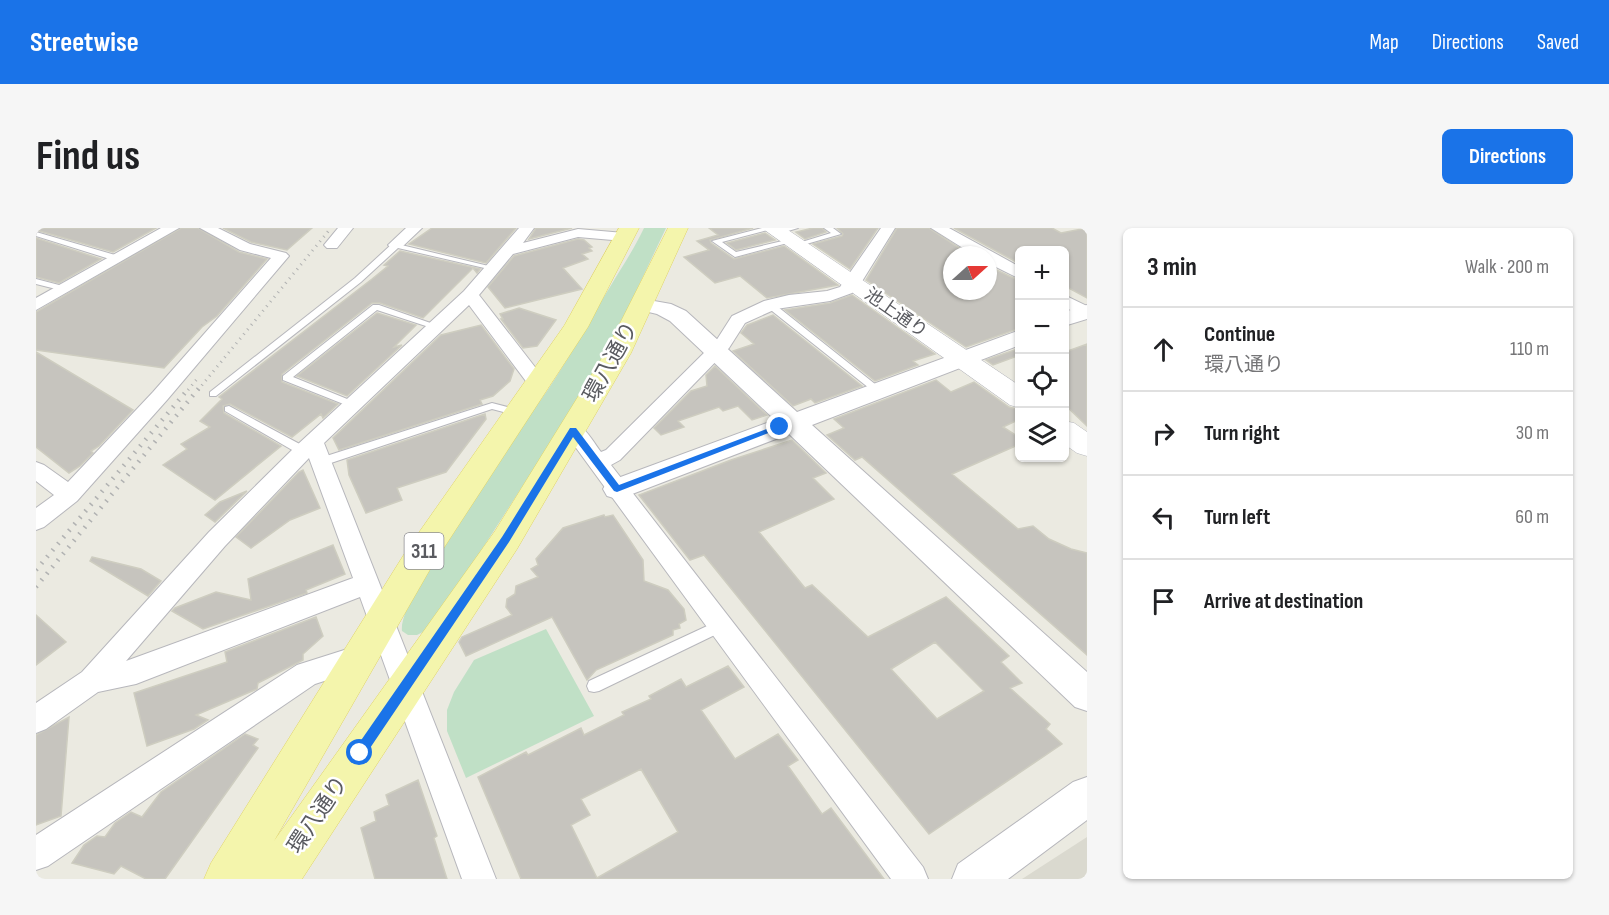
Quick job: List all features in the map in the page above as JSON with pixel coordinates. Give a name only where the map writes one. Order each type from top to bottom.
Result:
[{"type":"main road","name":"環八通り","points":[[275,879],[506,540],[573,430],[643,305],[678,228]]},
{"type":"main road","name":"環八通り","points":[[227,879],[420,557],[576,327],[626,233]]},
{"type":"main road","name":"池上通り","points":[[784,234],[1015,396]]},
{"type":"main road","points":[[1069,433],[1087,446]]},
{"type":"street","points":[[36,305],[58,290],[119,259],[172,228]]},
{"type":"street","points":[[36,521],[69,495],[160,396],[281,256],[245,247],[207,228]]},
{"type":"street","points":[[332,245],[346,228]]},
{"type":"street","points":[[396,245],[414,228]]},
{"type":"street","points":[[36,719],[92,681],[217,539],[313,452],[354,405],[470,295],[527,228]]},
{"type":"street","points":[[597,462],[613,455],[723,344],[738,320],[770,304],[830,296],[846,290],[853,283],[888,228]]},
{"type":"street","points":[[938,228],[970,246]]},
{"type":"street","points":[[508,251],[579,233],[626,233]]},
{"type":"street","points":[[997,261],[1015,271]]},
{"type":"street","points":[[470,295],[538,384]]},
{"type":"street","points":[[1069,302],[1086,312]]},
{"type":"street","points":[[643,305],[663,309],[678,316],[1087,695]]},
{"type":"street","points":[[1069,318],[1086,312]]},
{"type":"street","points":[[617,489],[1015,339]]},
{"type":"street","points":[[573,430],[911,879]]},
{"type":"street","points":[[313,452],[368,584],[479,879]]},
{"type":"street","points":[[36,470],[69,495]]},
{"type":"street","points":[[92,681],[136,672],[368,584]]},
{"type":"street","points":[[36,854],[307,674],[360,657]]},
{"type":"street","points":[[973,879],[1087,796]]},
{"type":"lane","points":[[784,234],[735,255],[716,241],[784,234],[837,234],[828,228]]},
{"type":"lane","points":[[36,234],[119,259]]},
{"type":"lane","points":[[213,394],[358,280],[396,245],[493,268]]},
{"type":"lane","points":[[36,281],[58,290]]},
{"type":"lane","points":[[770,304],[877,390]]},
{"type":"lane","points":[[354,405],[286,378],[376,307],[438,327]]},
{"type":"lane","points":[[229,409],[313,452],[492,406],[519,413]]},
{"type":"lane","points":[[594,686],[720,626]]},
{"type":"shaded area","points":[[1087,837],[1087,879],[1022,879]]},
{"type":"green space","points":[[644,228],[666,228],[613,340],[581,395],[452,596],[425,631],[417,635],[408,635],[402,631],[406,612],[439,548],[557,376]]},
{"type":"green space","points":[[546,629],[594,716],[466,778],[447,731],[447,710],[454,692],[474,660]]},
{"type":"building","points":[[36,228],[156,228],[113,252],[36,230]]},
{"type":"building","points":[[181,228],[198,228],[239,252],[267,259],[217,316],[202,327],[164,368],[36,350],[36,312]]},
{"type":"building","points":[[223,228],[312,228],[287,250],[251,242]]},
{"type":"building","points":[[432,228],[516,228],[486,263],[409,244]]},
{"type":"building","points":[[536,228],[572,228],[529,239]]},
{"type":"building","points":[[709,228],[753,228],[710,240],[734,259],[784,246],[838,285],[767,298],[740,276],[715,283],[684,257],[709,250],[697,241],[718,235]]},
{"type":"building","points":[[822,228],[826,232],[805,239],[796,232]]},
{"type":"building","points":[[837,228],[878,228],[850,269],[813,244],[842,236],[843,234]]},
{"type":"building","points":[[897,228],[929,228],[956,246],[943,246],[943,300],[997,300],[997,270],[1015,279],[1015,330],[966,347],[866,280]]},
{"type":"building","points":[[954,228],[1052,228],[1061,233],[1087,228],[1087,298],[1069,288],[1069,246],[1015,246],[1015,261],[997,251],[997,246],[987,246]]},
{"type":"building","points":[[765,233],[775,240],[736,250],[727,243]]},
{"type":"building","points":[[36,238],[101,259],[59,283],[36,277]]},
{"type":"building","points":[[578,239],[584,240],[592,247],[589,248],[592,251],[582,254],[588,259],[563,268],[582,289],[505,308],[488,287],[514,256]]},
{"type":"building","points":[[400,251],[480,269],[477,273],[473,268],[423,318],[380,303],[372,303],[282,374],[282,382],[338,404],[323,418],[321,414],[292,437],[230,404],[223,406],[224,413],[281,446],[215,500],[163,465],[187,449],[181,444],[210,427],[200,421],[222,399],[219,397],[372,279],[388,266],[384,265]]},
{"type":"building","points":[[852,295],[935,354],[913,361],[918,365],[875,381],[785,310],[830,303]]},
{"type":"building","points":[[519,308],[556,320],[537,346],[523,348],[501,319],[503,319],[500,314]]},
{"type":"building","points":[[377,313],[416,325],[394,347],[402,345],[347,396],[297,376]]},
{"type":"building","points":[[773,315],[862,386],[815,403],[811,399],[793,406],[733,351],[754,344],[741,333],[747,325]]},
{"type":"building","points":[[481,325],[514,369],[510,381],[493,396],[480,400],[482,404],[339,450],[333,438],[441,335]]},
{"type":"building","points":[[1087,344],[1087,426],[1069,409],[1069,351]]},
{"type":"building","points":[[1015,350],[1015,357],[993,365],[986,360]]},
{"type":"building","points":[[36,352],[133,410],[99,446],[91,451],[93,453],[80,466],[69,473],[36,447]]},
{"type":"building","points":[[715,366],[767,415],[752,420],[738,406],[723,411],[719,407],[678,421],[684,427],[661,435],[654,428],[691,391],[707,386],[706,375]]},
{"type":"building","points":[[936,380],[951,392],[974,382],[1009,407],[1015,409],[1015,421],[1003,427],[1015,435],[1015,446],[952,474],[1018,529],[1033,526],[1049,539],[1087,553],[1087,655],[862,457],[855,460],[827,435],[844,428],[834,419]]},
{"type":"building","points":[[485,414],[486,419],[446,472],[397,488],[402,500],[366,513],[349,475],[347,460]]},
{"type":"building","points":[[792,440],[826,473],[813,478],[834,499],[759,532],[805,588],[812,585],[868,637],[946,597],[1009,656],[1001,662],[1022,683],[1010,688],[1050,724],[1046,729],[1062,744],[929,834],[704,555],[690,560],[639,495],[731,460]],"holes":[[[935,642],[984,691],[937,719],[891,669]]]},
{"type":"building","points":[[303,470],[320,508],[290,520],[251,548],[236,537],[299,472]]},
{"type":"building","points":[[247,491],[215,522],[205,515],[220,502]]},
{"type":"building","points":[[604,515],[605,517],[613,515],[643,560],[644,581],[668,590],[684,609],[686,620],[679,624],[680,628],[673,630],[673,635],[596,670],[587,680],[552,617],[466,656],[459,642],[462,637],[512,615],[506,607],[507,599],[515,594],[516,586],[538,577],[531,569],[538,565],[536,559],[563,528]]},
{"type":"building","points":[[333,545],[345,574],[306,590],[307,593],[203,629],[172,611],[216,592],[251,600],[248,579]]},
{"type":"building","points":[[92,557],[141,569],[161,581],[148,596],[90,561]]},
{"type":"building","points":[[36,615],[66,642],[36,665]]},
{"type":"building","points":[[316,617],[323,636],[303,654],[303,660],[258,683],[257,689],[196,715],[208,720],[194,729],[147,746],[134,693],[227,662],[225,652]]},
{"type":"building","points":[[728,666],[744,687],[701,710],[735,759],[778,734],[798,760],[788,766],[822,814],[831,808],[884,879],[521,879],[478,777],[526,752],[528,755],[581,728],[584,735],[624,715],[622,712],[651,699],[649,696],[681,679],[686,687]],"holes":[[[641,769],[678,832],[597,878],[571,825],[590,815],[581,799]]]},
{"type":"building","points":[[69,717],[61,816],[36,825],[36,735]]},
{"type":"building","points":[[245,734],[258,739],[253,745],[258,748],[165,879],[146,879],[121,866],[114,874],[72,863],[84,845],[97,836],[105,837],[115,823],[131,812],[142,817],[161,792]]},
{"type":"building","points":[[418,780],[437,836],[434,838],[447,879],[375,879],[361,828],[376,821],[374,812],[389,805],[386,795]]},
{"type":"railway","points":[[198,390],[331,228]]},
{"type":"railway","points":[[188,390],[197,379]]},
{"type":"railway","points":[[36,570],[189,388]]},
{"type":"railway","points":[[36,587],[199,388]]},
{"type":"route","points":[[360,753],[506,540],[573,430],[617,489],[780,427]]}]
